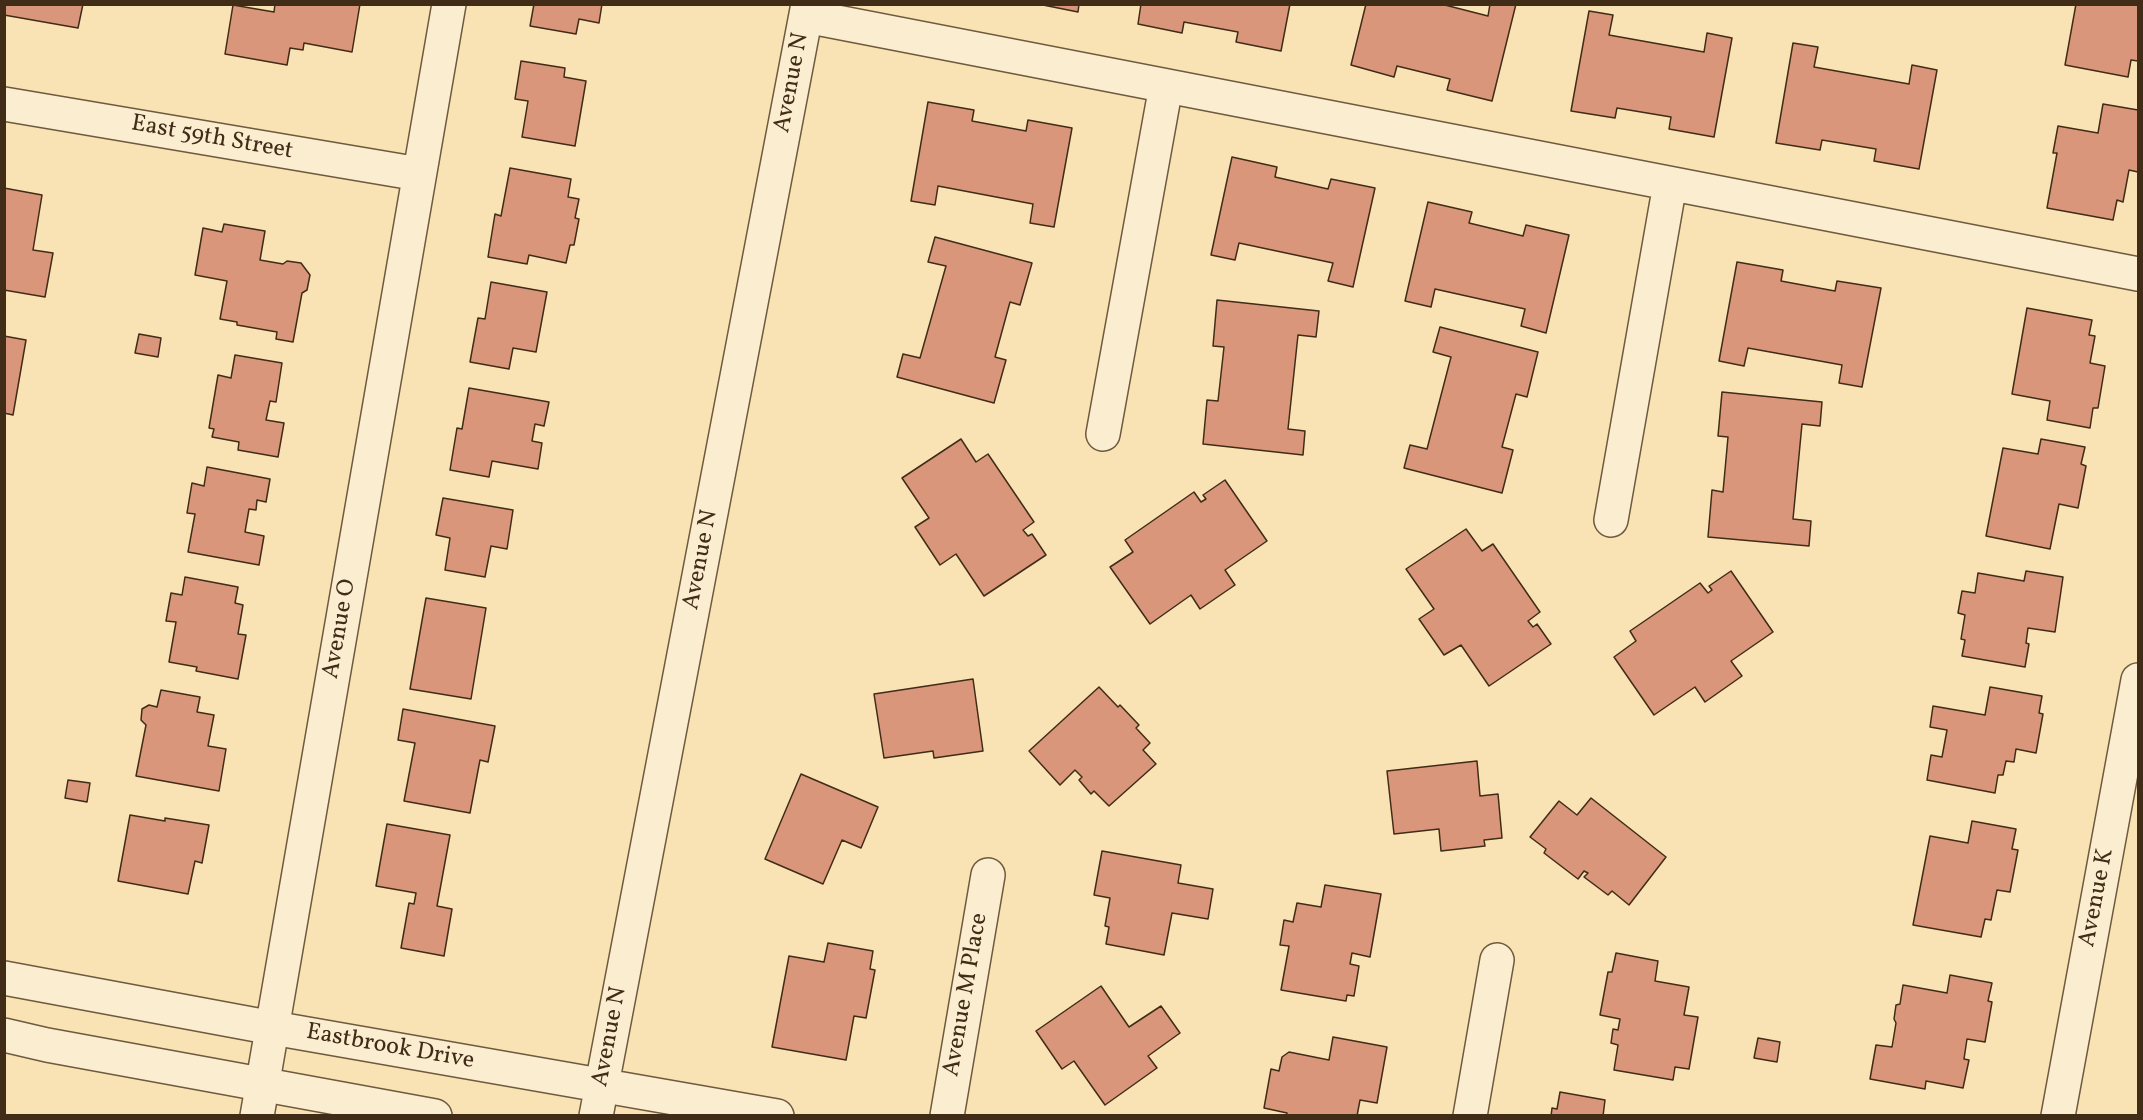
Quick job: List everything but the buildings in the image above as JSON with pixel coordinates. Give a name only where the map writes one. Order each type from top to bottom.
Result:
[{"type":"street","name":"Avenue O","points":[[260,1100],[449,4]]},
{"type":"street","points":[[807,10],[1166,86],[2139,274]]},
{"type":"street","name":"Avenue N","points":[[599,1100],[807,10]]},
{"type":"street","points":[[1103,434],[1166,86]]},
{"type":"street","name":"East 59th Street","points":[[4,104],[419,174]]},
{"type":"street","points":[[1611,520],[1671,184]]},
{"type":"street","name":"Avenue K","points":[[2058,1116],[2139,680]]},
{"type":"street","name":"Avenue M Place","points":[[947,1116],[988,875]]},
{"type":"street","points":[[1470,1116],[1497,960]]},
{"type":"street","name":"Eastbrook Drive","points":[[4,978],[273,1028],[599,1100],[777,1116]]},
{"type":"street","points":[[4,1035],[260,1100],[435,1116]]}]
